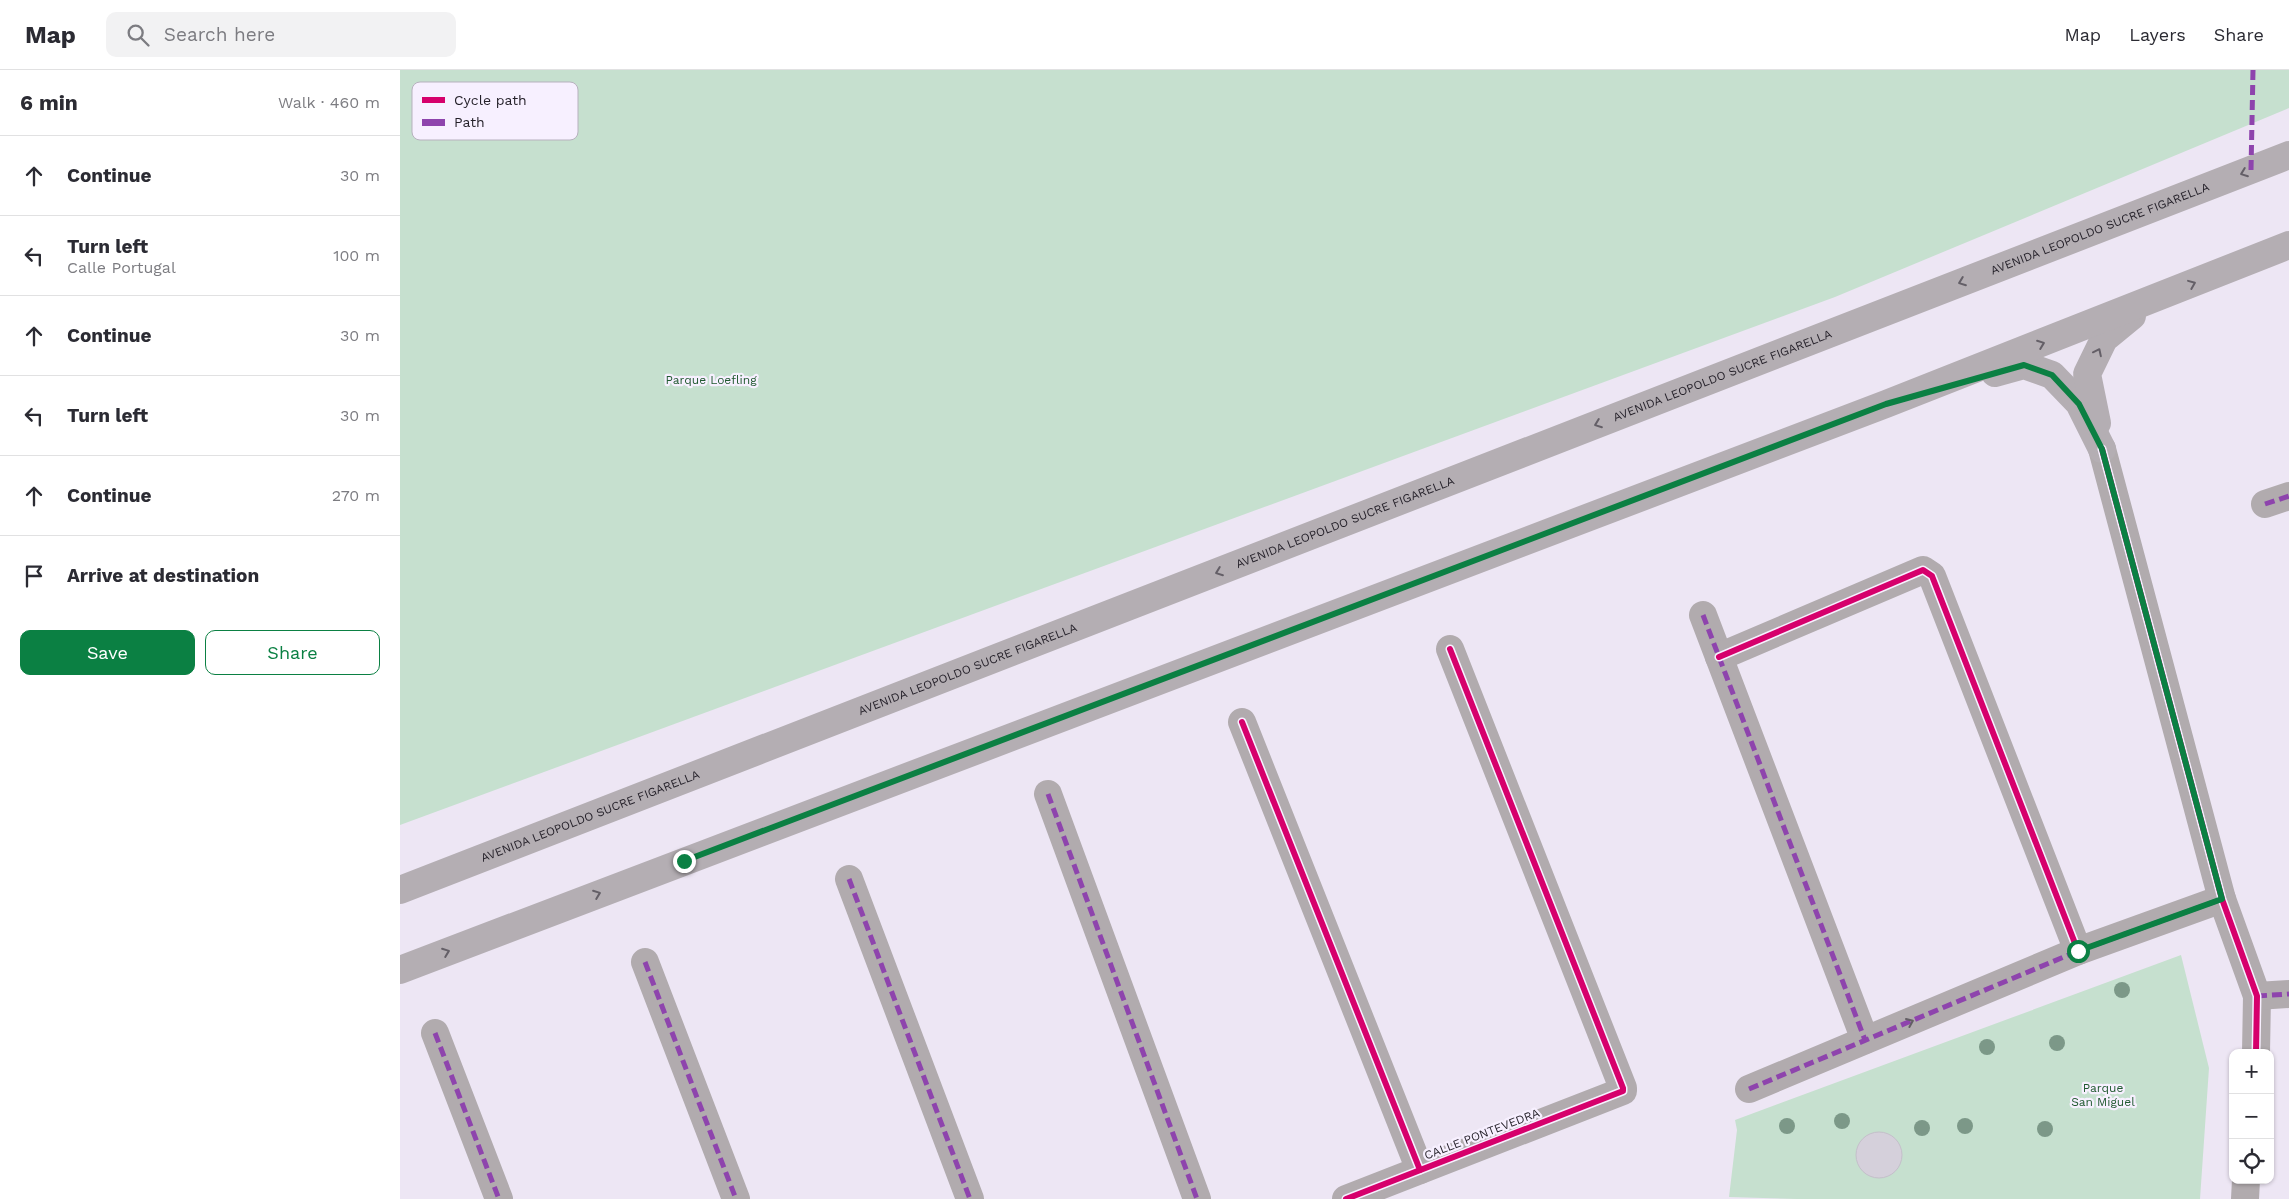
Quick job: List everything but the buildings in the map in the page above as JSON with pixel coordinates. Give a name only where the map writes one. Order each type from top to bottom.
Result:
[{"type":"main road","name":"AVENIDA LEOPOLDO SUCRE FIGARELLA","points":[[400,890],[2289,155]]},
{"type":"main road","points":[[400,970],[1886,404],[2289,246]]},
{"type":"main road","points":[[2102,449],[2087,374],[2104,339],[2150,302]]},
{"type":"main road","points":[[1886,404],[2024,365],[2052,375],[2072,396],[2079,404],[2102,449]]},
{"type":"street","points":[[2102,449],[2222,899],[2257,996],[2256,1049]]},
{"type":"street","points":[[1719,657],[1923,570],[1932,576],[2078,951]]},
{"type":"street","points":[[1703,615],[1865,1040]]},
{"type":"street","name":"CALLE PONTEVEDRA","points":[[1346,1199],[1622,1092],[1624,1088],[1450,648]]},
{"type":"street","points":[[1242,722],[1420,1170]]},
{"type":"street","points":[[1048,794],[1198,1199]]},
{"type":"street","points":[[849,879],[970,1199]]},
{"type":"street","points":[[1749,1089],[2078,951],[2222,899]]},
{"type":"street","points":[[645,962],[736,1199]]},
{"type":"street","points":[[2257,996],[2289,994]]},
{"type":"street","points":[[435,1033],[499,1199]]},
{"type":"street","points":[[2245,1199],[2246,1184]]},
{"type":"green space","name":"Parque Loefling","points":[[400,70],[2289,70],[2289,108],[1835,297],[400,825]]},
{"type":"green space","name":"Parque San Miguel","points":[[2181,955],[2209,1068],[2200,1199],[1797,1199],[1729,1197],[1737,1130],[1735,1120]]},
{"type":"marked path","points":[[2251,170],[2253,70]]},
{"type":"marked path","points":[[2265,504],[2289,496]]},
{"type":"marked path","points":[[1703,615],[1865,1040]]},
{"type":"marked path","points":[[1048,794],[1197,1199]]},
{"type":"marked path","points":[[849,879],[970,1199]]},
{"type":"marked path","points":[[1749,1089],[2078,951],[2222,899]]},
{"type":"marked path","points":[[645,962],[736,1199]]},
{"type":"marked path","points":[[2257,996],[2289,994]]},
{"type":"marked path","points":[[435,1033],[499,1199]]},
{"type":"cycle path","points":[[2102,449],[2222,899],[2257,996],[2256,1049]]},
{"type":"cycle path","points":[[1719,657],[1923,570],[1932,576],[2078,951]]},
{"type":"cycle path","points":[[1346,1199],[1623,1091],[1450,649]]},
{"type":"cycle path","points":[[1242,722],[1420,1170]]},
{"type":"route","points":[[684,861],[1886,404],[2024,365],[2052,375],[2079,404],[2102,449],[2222,899],[2078,951]]}]
